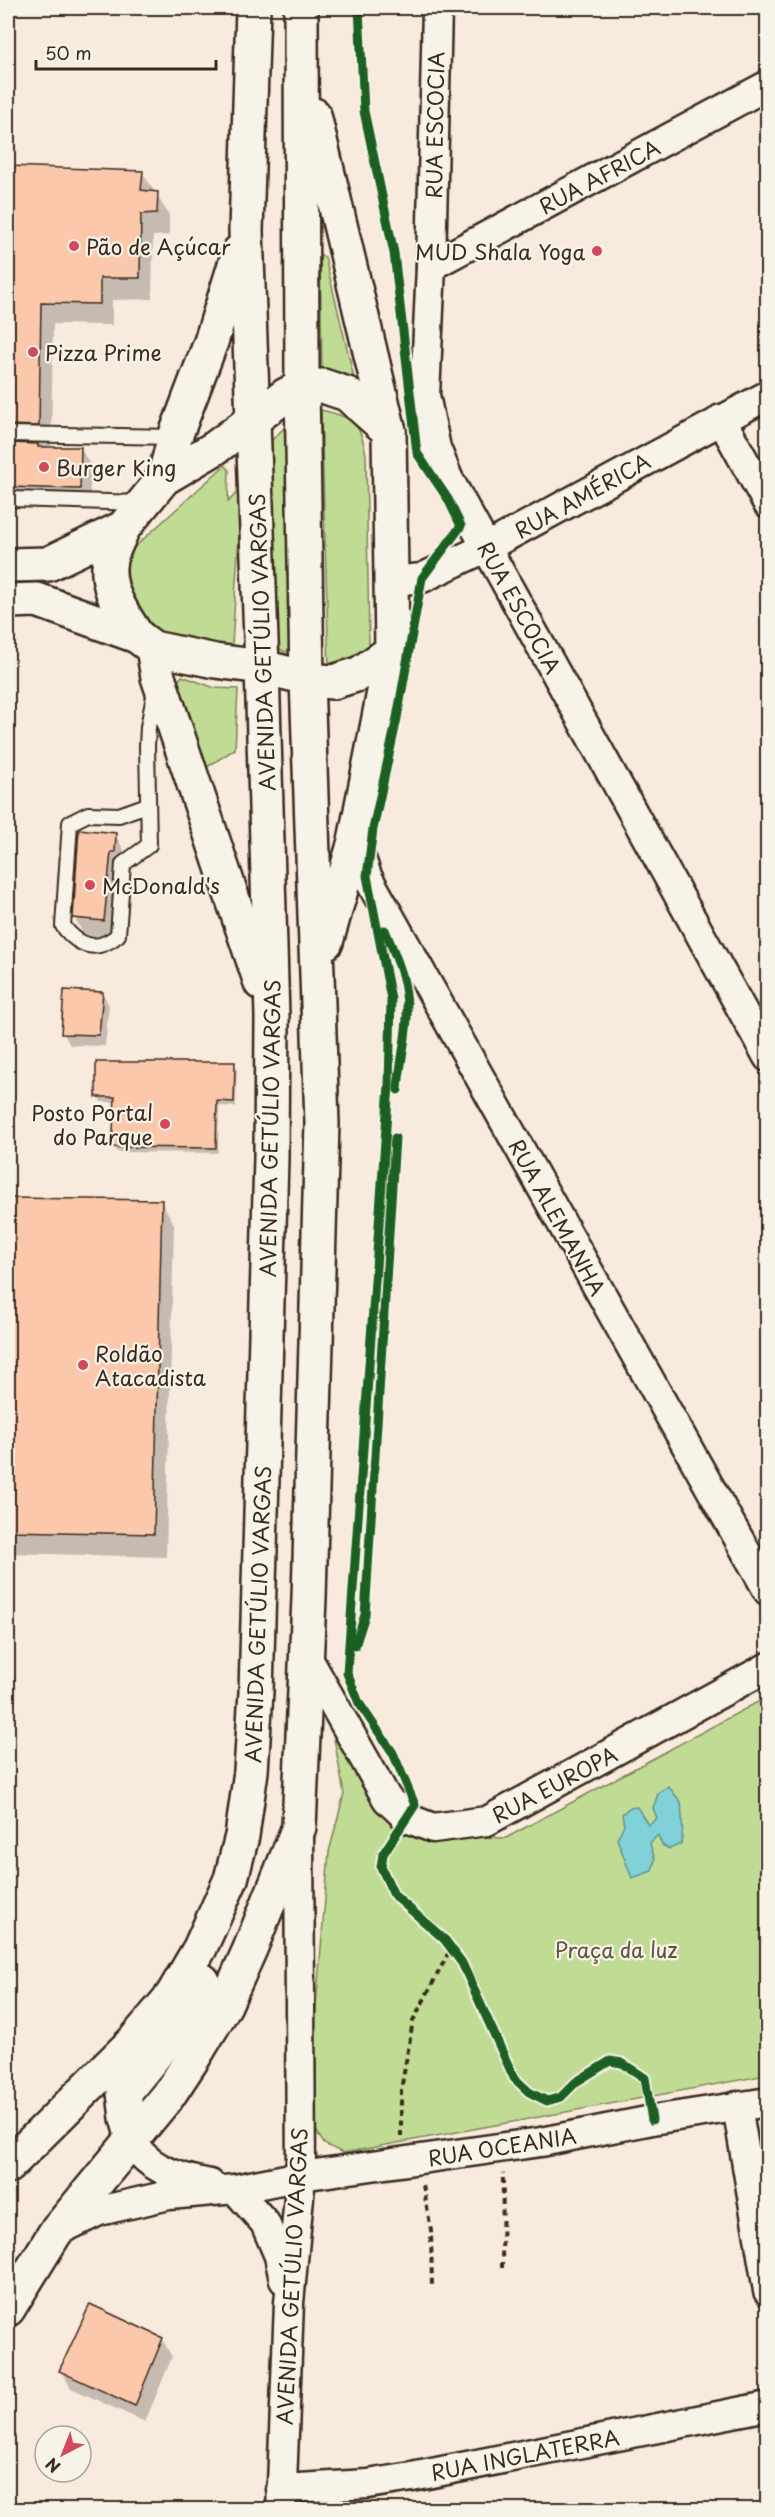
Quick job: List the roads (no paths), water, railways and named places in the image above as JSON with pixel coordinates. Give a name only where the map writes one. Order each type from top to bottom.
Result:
[{"type":"main road","name":"AVENIDA GETÚLIO VARGAS","points":[[8,2166],[134,2042],[172,1996],[200,1948],[231,1879],[242,1836],[251,1771],[256,1692],[271,1158],[272,1017],[246,231],[253,8]]},
{"type":"main road","name":"AVENIDA GETÚLIO VARGAS","points":[[8,2309],[55,2232],[168,2096],[225,2005],[299,1827],[322,1123],[307,678],[302,387],[299,51],[301,8]]},
{"type":"main road","points":[[299,51],[389,431],[393,582],[392,651],[355,841],[327,935],[318,978]]},
{"type":"main road","points":[[154,490],[211,342],[246,231]]},
{"type":"main road","points":[[272,1017],[149,654],[118,608],[109,578],[110,558],[123,528],[154,490],[286,395],[302,387],[324,386],[347,394],[389,431]]},
{"type":"main road","points":[[8,565],[48,564],[123,528]]},
{"type":"main road","points":[[8,601],[37,600],[149,654],[262,667],[333,682],[359,674],[392,651]]},
{"type":"main road","points":[[133,2139],[127,2118],[124,2093],[179,2025],[230,1929],[231,1879]]},
{"type":"street","name":"RUA ESCOCIA","points":[[437,8],[431,267],[425,395],[436,448],[448,478],[768,1057]]},
{"type":"street","name":"RUA AFRICA","points":[[431,267],[768,85]]},
{"type":"street","name":"RUA AMÉRICA","points":[[393,582],[422,578],[487,547],[768,395]]},
{"type":"street","points":[[721,419],[768,504]]},
{"type":"street","name":"RUA ALEMANHA","points":[[355,841],[367,876],[768,1591]]},
{"type":"street","name":"RUA EUROPA","points":[[306,1655],[387,1799],[406,1818],[433,1828],[487,1821],[768,1667]]},
{"type":"street","name":"AVENIDA GETÚLIO VARGAS","points":[[281,2499],[289,2303],[301,2176],[299,1827]]},
{"type":"street","name":"RUA OCEANIA","points":[[55,2232],[76,2220],[111,2208],[169,2195],[235,2189],[301,2176],[541,2142],[768,2102]]},
{"type":"street","points":[[737,2106],[768,2291]]},
{"type":"street","name":"RUA OCEANIA","points":[[133,2139],[135,2146],[157,2167],[182,2178],[235,2189]]},
{"type":"street","points":[[235,2189],[265,2223],[279,2256],[289,2303]]},
{"type":"street","name":"RUA INGLATERRA","points":[[281,2499],[412,2477],[768,2406]]},
{"type":"lane","points":[[8,434],[175,437]]},
{"type":"lane","points":[[8,496],[12,498],[154,490]]},
{"type":"lane","points":[[147,805],[118,815],[88,814],[70,823],[63,926],[76,941],[95,947],[108,944],[118,935],[123,864],[149,844],[147,805],[149,654]]},
{"type":"water","points":[[668,1786],[681,1802],[683,1829],[681,1844],[669,1849],[662,1845],[658,1835],[650,1843],[655,1860],[652,1871],[632,1878],[617,1839],[624,1825],[622,1814],[629,1808],[637,1807],[648,1825],[657,1818],[653,1808],[658,1794]]},
{"type":"place","name":"Pão de Açúcar","points":[[74,246]]},
{"type":"place","name":"MUD Shala Yoga","points":[[597,251]]},
{"type":"place","name":"Pizza Prime","points":[[33,352]]},
{"type":"place","name":"Burger King","points":[[44,467]]},
{"type":"place","name":"McDonald's","points":[[90,885]]},
{"type":"place","name":"Posto Portal do Parque","points":[[165,1124]]},
{"type":"place","name":"Roldão Atacadista","points":[[83,1365]]},
{"type":"park label","name":"Praça da luz","points":[[616,1949]]}]
